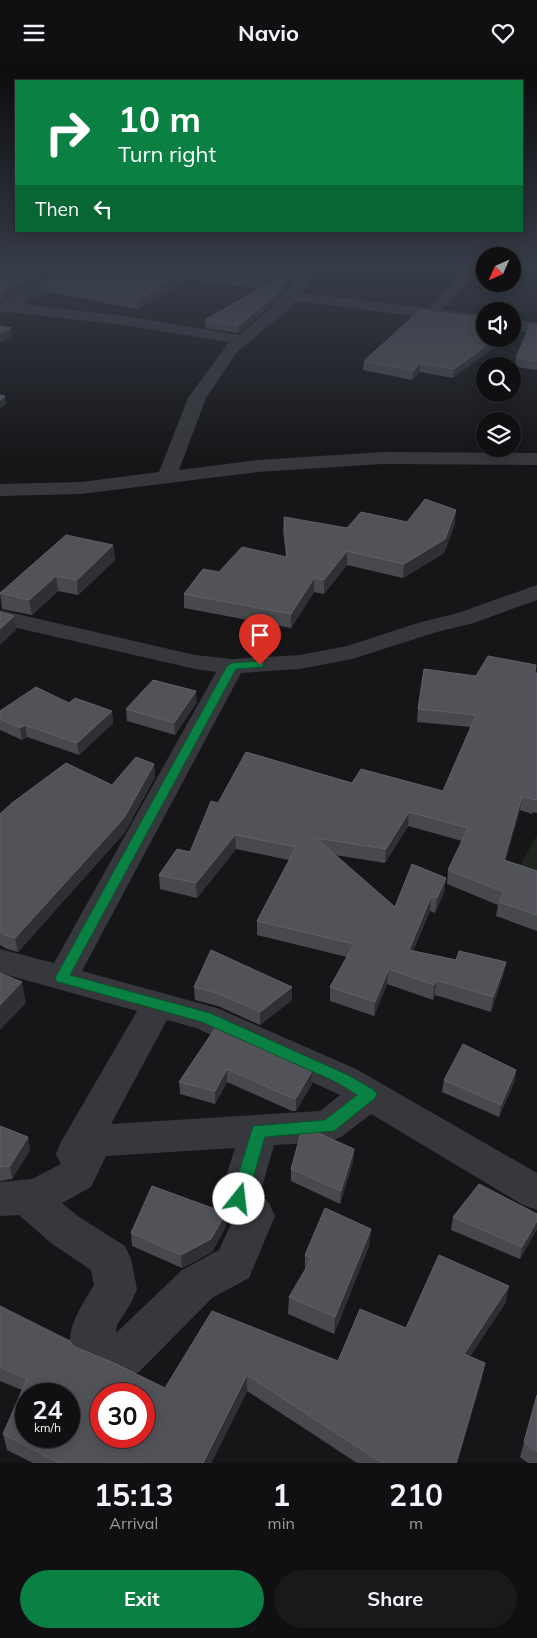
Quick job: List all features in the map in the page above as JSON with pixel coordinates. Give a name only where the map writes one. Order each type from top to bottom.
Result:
[{"type":"street","points":[[191,330],[242,340]]},
{"type":"street","points":[[167,477],[197,398],[231,349],[254,330]]},
{"type":"street","points":[[0,490],[81,488],[257,466],[383,458],[535,453]]},
{"type":"street","points":[[0,617],[195,662],[232,666],[300,662],[352,652],[466,617],[537,592]]},
{"type":"street","points":[[62,978],[232,666]]},
{"type":"street","points":[[0,961],[205,1017],[343,1079],[537,1193]]},
{"type":"street","points":[[28,1193],[158,1004]]},
{"type":"street","points":[[28,1193],[77,1175],[94,1141],[328,1126],[369,1094]]},
{"type":"street","points":[[28,1193],[65,1230],[110,1259],[116,1289],[96,1319],[92,1345],[123,1357],[197,1284],[234,1264],[254,1216],[239,1199],[259,1131]]},
{"type":"shaded area","points":[[537,835],[537,877],[517,871]]},
{"type":"building","points":[[398,330],[476,330],[476,347],[484,347],[454,369],[420,363],[413,371],[364,361]]},
{"type":"building","points":[[528,330],[537,330],[537,361],[516,357]]},
{"type":"building","points":[[425,499],[456,510],[445,539],[404,564],[347,551],[324,580],[314,578],[291,614],[184,594],[203,569],[219,572],[242,547],[287,557],[284,517],[347,528],[361,512],[407,522]]},
{"type":"building","points":[[66,535],[113,545],[77,580],[56,576],[29,600],[0,593]]},
{"type":"building","points":[[0,612],[14,616],[0,629]]},
{"type":"building","points":[[488,656],[536,665],[537,799],[522,796],[504,860],[537,871],[537,915],[499,902],[504,892],[448,870],[468,828],[409,812],[386,849],[316,838],[395,907],[412,864],[446,878],[437,898],[431,897],[409,950],[456,960],[459,951],[506,962],[493,997],[436,980],[434,985],[389,969],[375,1002],[330,987],[354,944],[257,921],[296,847],[235,835],[196,883],[159,875],[177,849],[190,852],[211,801],[218,803],[246,752],[352,783],[361,769],[443,791],[476,715],[418,709],[424,669],[476,676]]},
{"type":"building","points":[[153,680],[196,691],[174,723],[126,709]]},
{"type":"building","points":[[36,687],[69,703],[75,698],[112,711],[77,743],[25,725],[20,728],[0,719],[0,711]]},
{"type":"building","points":[[136,757],[154,764],[124,818],[15,938],[0,932],[0,814],[66,763],[112,785]]},
{"type":"building","points":[[211,950],[292,987],[260,1012],[217,993],[194,987]]},
{"type":"building","points":[[0,973],[22,982],[0,1005]]},
{"type":"building","points":[[216,1027],[312,1071],[296,1098],[292,1098],[227,1069],[215,1091],[179,1082]]},
{"type":"building","points":[[463,1044],[516,1070],[501,1105],[444,1080]]},
{"type":"building","points":[[0,1126],[28,1137],[10,1166],[0,1167]]},
{"type":"building","points":[[316,1132],[354,1149],[341,1191],[291,1169],[301,1133]]},
{"type":"building","points":[[479,1184],[537,1214],[537,1221],[522,1247],[453,1217]]},
{"type":"building","points":[[152,1186],[226,1213],[211,1239],[181,1255],[131,1233]]},
{"type":"building","points":[[325,1208],[371,1229],[335,1317],[289,1297],[312,1258],[305,1255]]},
{"type":"building","points":[[439,1255],[509,1286],[464,1354],[485,1363],[456,1463],[382,1463],[247,1375],[203,1463],[59,1463],[30,1448],[80,1448],[80,1383],[25,1383],[27,1379],[0,1367],[0,1306],[70,1341],[73,1346],[155,1383],[90,1383],[90,1448],[155,1448],[155,1383],[165,1388],[212,1311],[338,1361],[360,1309],[406,1328]]},
{"type":"building","points":[[537,1395],[537,1452],[524,1442]]},
{"type":"building","points":[[15,1406],[15,1440],[3,1434]]},
{"type":"route","points":[[239,1199],[259,1131],[328,1126],[369,1094],[343,1079],[205,1017],[62,978],[232,666],[260,665]]}]
